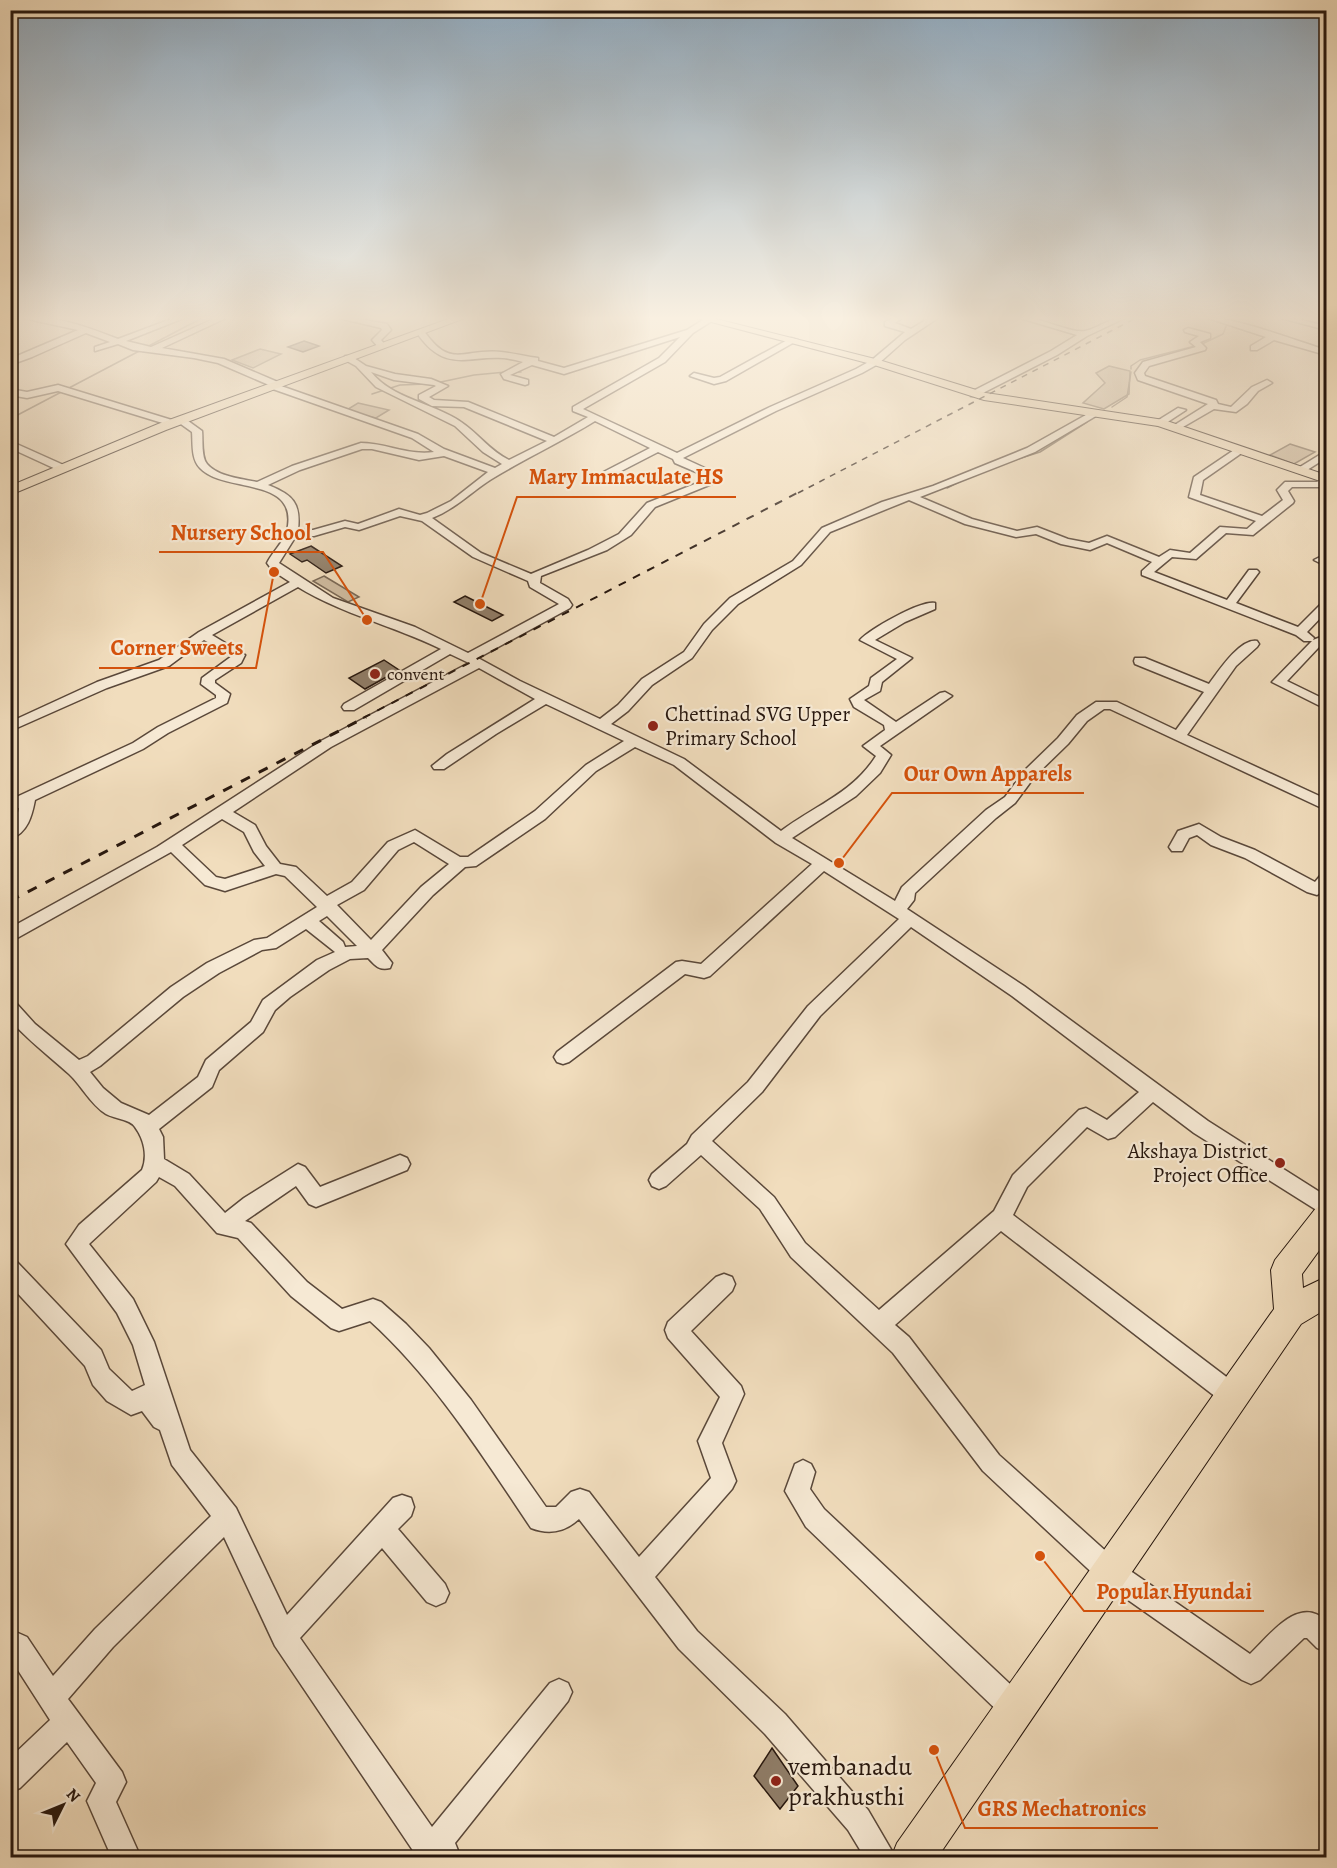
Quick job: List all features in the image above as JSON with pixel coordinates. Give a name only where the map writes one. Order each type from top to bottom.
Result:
[{"type":"highway","points":[[1290,1313],[1286,1270],[1326,1218]]},
{"type":"highway","points":[[912,1857],[1290,1313],[1326,1292]]},
{"type":"main road","points":[[10,491],[221,405]]},
{"type":"main road","points":[[1038,405],[1160,423],[1326,479]]},
{"type":"street","points":[[118,405],[176,422],[197,431],[199,455],[202,465],[207,469],[260,485],[290,501],[294,508],[291,533],[273,563],[277,569],[297,583],[344,607],[400,625],[474,660],[545,699],[680,762],[781,839],[903,914],[1018,991],[1210,1133],[1326,1207]]},
{"type":"street","points":[[330,405],[415,436],[444,453],[497,472]]},
{"type":"street","points":[[422,405],[447,417],[464,429],[488,453],[510,464]]},
{"type":"street","points":[[468,405],[555,441]]},
{"type":"street","points":[[10,936],[113,880],[326,744],[566,605],[534,585],[534,578],[537,574],[582,558],[624,535],[638,521],[644,510],[651,506],[714,481],[716,477],[679,461],[678,457],[576,410],[584,405]]},
{"type":"street","points":[[678,457],[781,405]]},
{"type":"street","points":[[1176,428],[1213,406],[1233,410],[1240,405]]},
{"type":"street","points":[[1160,423],[1181,410]]},
{"type":"street","points":[[602,725],[623,708],[647,682],[688,655],[708,627],[734,601],[797,563],[826,530],[886,504],[911,497],[1044,444],[1096,413]]},
{"type":"street","points":[[424,518],[455,503],[483,480],[555,441],[592,419],[593,416]]},
{"type":"street","points":[[10,444],[64,468]]},
{"type":"street","points":[[260,485],[296,468],[361,446],[372,446],[419,457],[444,453]]},
{"type":"street","points":[[594,481],[658,447]]},
{"type":"street","points":[[1241,450],[1198,479],[1194,497],[1263,520]]},
{"type":"street","points":[[1300,470],[1326,454]]},
{"type":"street","points":[[1326,479],[1320,485],[1289,484],[1282,490],[1289,501],[1249,532],[1224,529],[1192,557],[1170,552],[1146,573],[1321,642],[1279,682],[1326,705]]},
{"type":"street","points":[[911,497],[969,522],[992,526],[1016,534],[1037,530],[1065,542],[1090,547]]},
{"type":"street","points":[[291,533],[314,533],[345,524],[358,528],[399,512],[424,518],[477,555],[526,577],[534,578]]},
{"type":"street","points":[[1080,557],[1090,547],[1107,539],[1160,561]]},
{"type":"street","points":[[1228,605],[1253,572]]},
{"type":"street","points":[[10,727],[102,685],[164,663],[202,635],[297,583]]},
{"type":"street","points":[[892,731],[890,723],[859,704],[857,699],[875,688],[876,681],[906,658],[866,640],[901,619],[931,606]]},
{"type":"street","points":[[1300,632],[1326,606]]},
{"type":"street","points":[[10,806],[138,746],[163,730],[222,700],[223,694],[208,684],[209,678],[236,660],[239,655],[202,635]]},
{"type":"street","points":[[1179,736],[1211,690],[1245,650],[1253,644]]},
{"type":"street","points":[[349,707],[450,649]]},
{"type":"street","points":[[1140,661],[1211,690]]},
{"type":"street","points":[[781,839],[862,785],[876,771],[884,755],[870,746],[945,696]]},
{"type":"street","points":[[439,766],[484,737],[493,728],[545,699]]},
{"type":"street","points":[[659,1180],[694,1150],[699,1141],[755,1087],[814,1011],[903,914],[908,891],[991,814],[1010,800],[1030,773],[1094,708],[1101,705],[1112,705],[1326,805]]},
{"type":"street","points":[[76,1070],[94,1061],[177,992],[213,968],[260,945],[270,944],[358,886],[393,846],[415,835],[457,862],[471,862],[540,815],[591,768],[634,741]]},
{"type":"street","points":[[10,834],[24,819],[28,797]]},
{"type":"street","points":[[222,812],[250,829],[259,848],[275,868]]},
{"type":"street","points":[[1177,847],[1183,835],[1199,829],[1216,841],[1250,854],[1313,888],[1317,889],[1326,880]]},
{"type":"street","points":[[172,844],[211,881],[225,885],[275,868],[290,871],[343,920],[355,936],[377,957]]},
{"type":"street","points":[[377,957],[427,891],[461,862]]},
{"type":"street","points":[[563,1057],[682,967],[704,971],[822,864]]},
{"type":"street","points":[[308,921],[337,946]]},
{"type":"street","points":[[146,1128],[206,1082],[212,1065],[257,1027],[269,1005],[284,992],[323,965],[347,953],[377,957]]},
{"type":"street","points":[[10,1008],[29,1029],[76,1070],[96,1094],[114,1109],[140,1119],[153,1137],[154,1164],[148,1176],[86,1232],[76,1244],[125,1306],[143,1342],[180,1457],[227,1517],[284,1637],[431,1851],[443,1852],[559,1692]]},
{"type":"street","points":[[879,1325],[1001,1218],[1020,1181],[1086,1116],[1108,1131],[1153,1091]]},
{"type":"street","points":[[699,1141],[767,1203],[798,1250],[901,1345],[991,1463],[1110,1572],[1251,1671],[1297,1627],[1311,1624],[1326,1639]]},
{"type":"street","points":[[154,1164],[182,1180],[224,1226],[244,1230],[299,1289],[339,1320],[373,1309],[400,1332],[449,1391],[540,1519],[561,1519],[580,1501],[688,1640],[775,1724],[858,1820],[882,1857]]},
{"type":"street","points":[[224,1226],[251,1204],[298,1173],[316,1198],[400,1164]]},
{"type":"street","points":[[1001,1218],[1233,1396]]},
{"type":"street","points":[[10,1269],[93,1358],[101,1377],[115,1393],[131,1404],[146,1396],[172,1431]]},
{"type":"street","points":[[639,1576],[724,1481],[710,1441],[733,1394],[676,1330],[724,1284]]},
{"type":"street","points":[[803,1472],[798,1491],[815,1518],[1016,1709]]},
{"type":"street","points":[[284,1637],[402,1507]]},
{"type":"street","points":[[51,1698],[104,1638],[227,1517]]},
{"type":"street","points":[[382,1528],[436,1593]]},
{"type":"street","points":[[10,1653],[18,1646],[51,1698],[112,1782],[101,1802],[128,1857]]},
{"type":"street","points":[[10,1778],[68,1722]]},
{"type":"shaded area","points":[[354,405],[368,405],[389,410],[376,418],[345,411]]},
{"type":"shaded area","points":[[1091,405],[1110,405],[1104,409]]},
{"type":"shaded area","points":[[1290,444],[1315,452],[1294,464],[1270,455]]},
{"type":"shaded area","points":[[324,576],[359,597],[348,602],[313,581]]},
{"type":"building","points":[[311,546],[342,566],[326,573],[307,560],[302,562],[290,554]]},
{"type":"building","points":[[465,596],[503,615],[492,621],[454,602]]},
{"type":"building","name":"convent","points":[[384,660],[399,670],[365,689],[349,678]]},
{"type":"building","name":"vembanadu prakhusthi","points":[[772,1748],[798,1786],[780,1809],[754,1776]]},
{"type":"waterway","points":[[10,419],[36,405]]},
{"type":"waterway","points":[[1009,462],[1040,452],[1087,422]]},
{"type":"waterway","points":[[947,488],[969,477]]},
{"type":"railway","points":[[798,493],[968,405]]},
{"type":"railway","points":[[363,718],[801,491]]},
{"type":"railway","points":[[10,901],[366,717]]},
{"type":"place","name":"Corner Sweets","points":[[274,572]]},
{"type":"place","name":"Mary Immaculate HS","points":[[480,604]]},
{"type":"place","name":"Nursery School","points":[[367,620]]},
{"type":"place","name":"convent","points":[[375,674]]},
{"type":"place","name":"Chettinad SVG Upper Primary School","points":[[653,726]]},
{"type":"place","name":"Our Own Apparels","points":[[839,863]]},
{"type":"place","name":"Akshaya District Project Office","points":[[1280,1163]]},
{"type":"place","name":"Popular Hyundai","points":[[1040,1556]]},
{"type":"place","name":"GRS Mechatronics","points":[[934,1750]]},
{"type":"place","name":"vembanadu prakhusthi","points":[[776,1781]]}]
